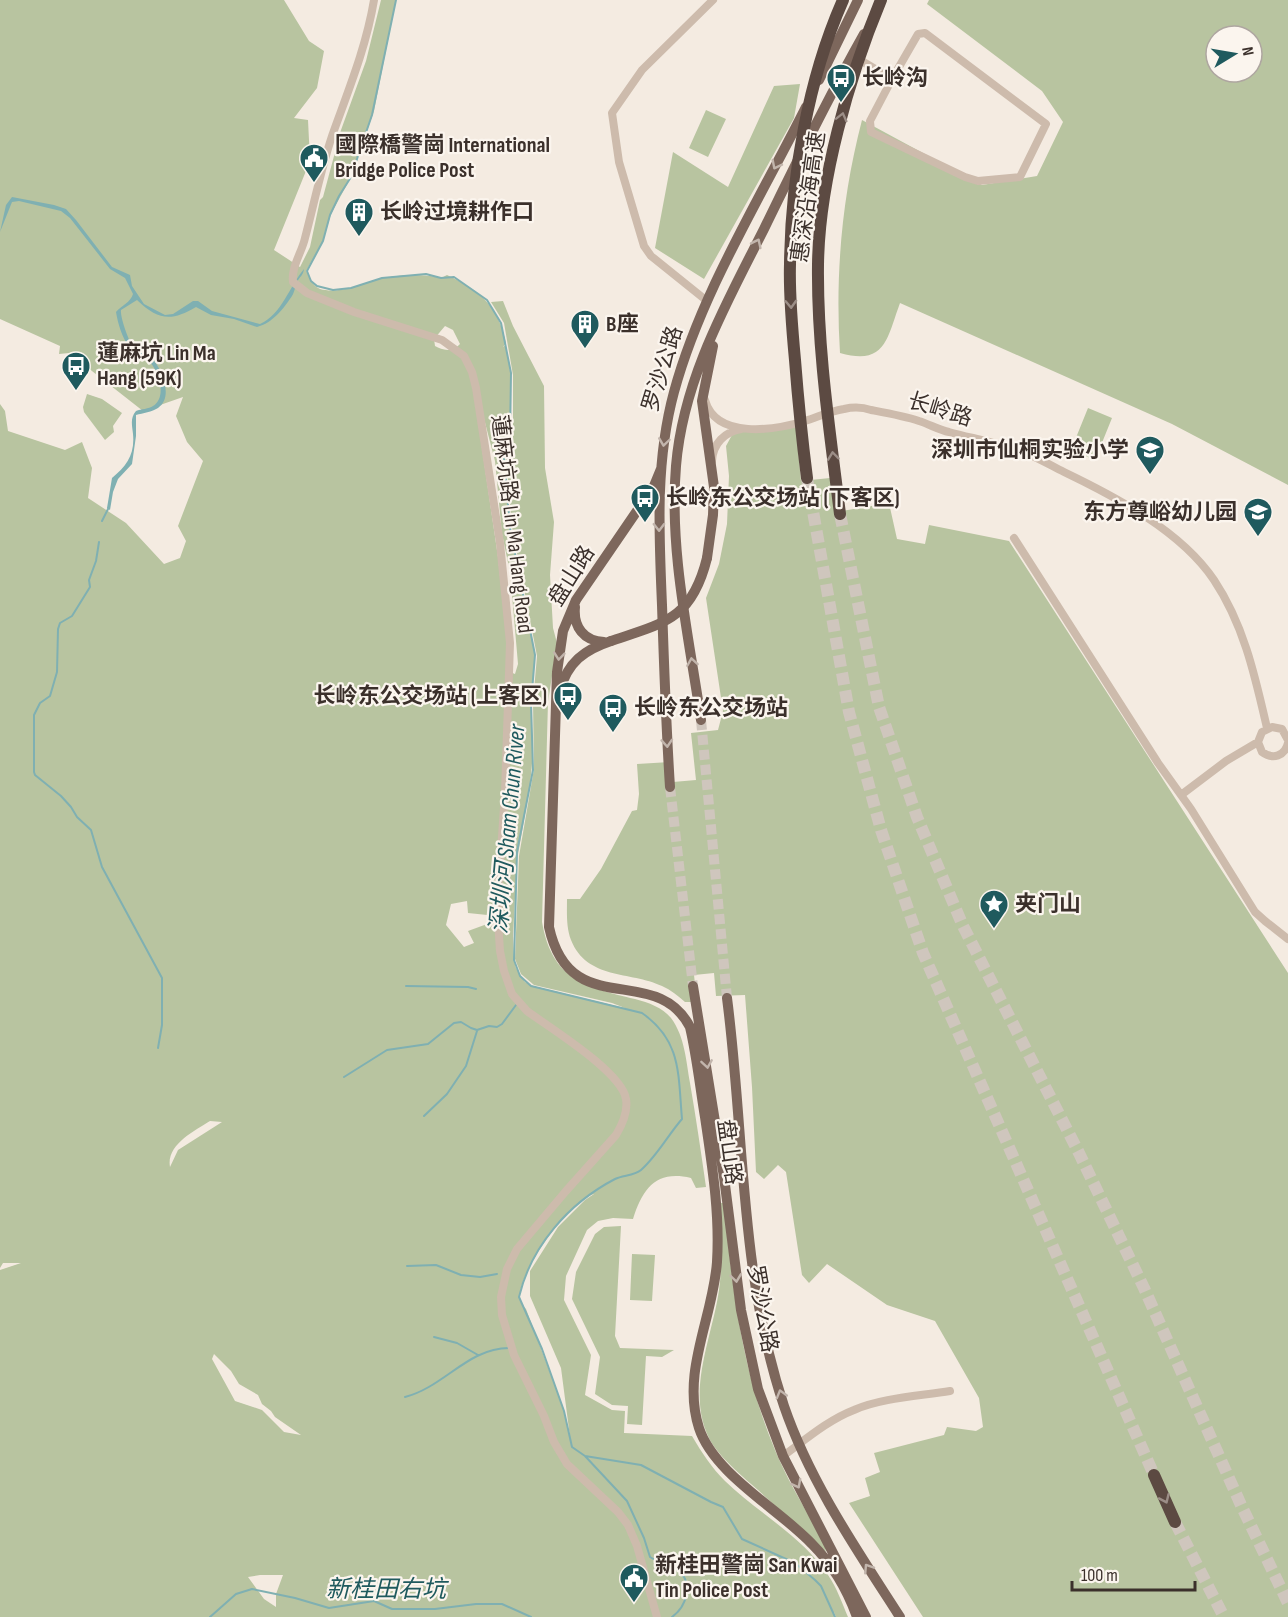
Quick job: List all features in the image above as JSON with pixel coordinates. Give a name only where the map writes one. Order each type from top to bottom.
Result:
[{"type":"highway","name":"惠深沿海高速","points":[[807,478],[791,312],[792,224],[797,173],[809,110],[826,44],[843,0]]},
{"type":"highway","name":"惠深沿海高速","points":[[840,514],[824,379],[818,263],[826,197],[842,119],[855,70],[882,0]]},
{"type":"highway","points":[[1154,1475],[1175,1522]]},
{"type":"main road","name":"罗沙公路","points":[[670,787],[659,532],[664,441],[674,392],[694,330],[707,302],[858,0]]},
{"type":"main road","name":"罗沙公路","points":[[701,720],[678,554],[674,495],[680,435],[687,405],[701,361],[722,314],[882,0]]},
{"type":"main road","points":[[713,480],[702,408],[704,385],[722,314]]},
{"type":"main road","name":"盘山路","points":[[661,469],[654,486],[576,600],[560,643],[555,716],[549,909],[553,944],[570,969],[583,979],[610,988],[652,994],[670,1003],[684,1016],[693,1039],[715,1188],[718,1245],[714,1288],[693,1381],[693,1398],[700,1431],[707,1445],[732,1474],[795,1528],[826,1559],[845,1587],[857,1617]]},
{"type":"main road","name":"盘山路","points":[[555,716],[561,686],[570,666],[583,653],[656,626],[680,612],[694,594],[707,558],[713,508],[713,480]]},
{"type":"main road","points":[[576,600],[575,618],[579,630],[594,641],[611,641]]},
{"type":"main road","name":"罗沙公路","points":[[693,986],[723,1166],[734,1263],[747,1341],[765,1410],[783,1456],[867,1617]]},
{"type":"main road","name":"罗沙公路","points":[[727,998],[733,1042],[746,1222],[754,1285],[765,1338],[784,1407],[799,1444],[823,1491],[853,1544],[900,1617]]},
{"type":"street","name":"蓮麻坑路 Lin Ma Hang Road","points":[[374,0],[359,63],[332,138],[303,248],[293,272],[295,284],[307,292],[354,312],[442,340],[464,356],[474,380],[501,553],[510,642],[498,920],[504,971],[512,994],[520,1004],[602,1066],[619,1083],[626,1099],[622,1124],[616,1135],[517,1249],[507,1269],[501,1297],[502,1315],[514,1356],[563,1458],[618,1512],[628,1525],[637,1546],[657,1617]]},
{"type":"street","points":[[707,302],[651,256],[644,246],[619,162],[612,113],[642,70],[713,0]]},
{"type":"street","points":[[925,33],[1046,124],[1020,177],[978,181],[871,132],[870,122],[892,79],[918,34],[925,33]]},
{"type":"street","points":[[852,56],[892,79]]},
{"type":"street","name":"长岭路","points":[[704,385],[707,406],[713,416],[724,423],[745,429],[762,429],[798,423],[844,409],[866,408],[919,421],[944,431],[1028,454],[1092,485],[1178,540],[1196,556],[1213,578],[1235,617],[1245,641],[1267,728]]},
{"type":"street","name":"长岭路","points":[[713,480],[712,458],[717,445],[728,434],[745,429]]},
{"type":"street","points":[[1014,538],[1255,912],[1288,939]]},
{"type":"street","points":[[1181,795],[1226,761],[1258,742],[1262,732],[1267,728],[1277,727],[1287,736],[1285,751],[1272,757],[1262,752],[1258,742]]},
{"type":"street","points":[[783,1456],[840,1416],[856,1408],[950,1391]]},
{"type":"green space","points":[[0,0],[284,0],[309,41],[324,51],[317,88],[294,118],[308,120],[310,161],[274,250],[300,267],[310,247],[320,200],[323,197],[341,130],[366,61],[381,0],[396,0],[374,111],[351,177],[331,214],[323,241],[306,271],[315,286],[327,290],[348,288],[391,277],[416,275],[441,278],[447,275],[469,287],[486,301],[493,309],[503,330],[506,343],[503,347],[506,345],[510,371],[510,438],[503,455],[510,528],[535,655],[532,700],[528,698],[531,703],[533,752],[530,786],[517,860],[514,960],[516,968],[525,982],[533,986],[625,1008],[534,985],[521,974],[515,959],[519,856],[534,769],[533,702],[537,656],[512,527],[506,457],[513,440],[513,375],[504,323],[491,302],[503,301],[513,326],[544,386],[545,468],[554,522],[550,575],[553,628],[557,643],[548,702],[542,922],[554,957],[574,978],[586,985],[655,1006],[664,1011],[676,1025],[686,1058],[706,1187],[696,1188],[691,1178],[679,1176],[660,1179],[641,1198],[633,1219],[613,1218],[598,1221],[587,1230],[566,1276],[564,1300],[591,1355],[585,1395],[612,1410],[625,1411],[624,1433],[692,1436],[707,1460],[725,1481],[806,1548],[828,1575],[848,1617],[836,1617],[834,1612],[835,1617],[0,1617],[0,1270],[21,1263],[3,1263],[0,1268],[0,404],[5,411],[8,431],[65,450],[82,442],[92,468],[88,498],[126,523],[164,564],[180,558],[186,541],[178,526],[203,461],[187,442],[176,416],[183,397],[143,411],[69,353],[59,354],[60,346],[0,319]],"holes":[[[445,326],[453,330],[460,344],[445,350],[435,346],[434,339]],[[473,387],[476,388],[495,461],[502,534],[510,572],[518,664],[515,674],[510,672],[498,557]],[[467,901],[468,913],[497,916],[498,920],[468,931],[474,943],[464,947],[446,925],[451,904]],[[210,1121],[222,1122],[178,1150],[170,1167],[172,1152],[196,1129]],[[594,1194],[558,1227],[530,1271],[530,1296],[561,1368],[570,1437],[563,1407],[520,1296],[522,1284],[537,1254],[560,1222],[584,1199]],[[214,1354],[231,1371],[239,1384],[258,1395],[262,1404],[275,1417],[301,1435],[284,1432],[262,1410],[235,1401],[212,1359]],[[283,1575],[276,1594],[276,1607],[264,1599],[248,1577]]]},
{"type":"green space","points":[[929,0],[1288,0],[1288,485],[1172,424],[900,303],[887,338],[876,352],[867,356],[840,353],[839,265],[849,178],[862,120],[982,185],[1037,176],[1063,122],[1042,91],[927,4]]},
{"type":"green space","points":[[800,84],[794,118],[704,279],[655,248],[673,152],[728,187],[774,86]]},
{"type":"green space","points":[[706,110],[726,119],[708,157],[689,148]]},
{"type":"green space","points":[[87,394],[102,399],[122,413],[113,426],[114,432],[105,440],[84,412],[83,407]]},
{"type":"green space","points":[[1088,408],[1112,418],[1095,460],[1071,450]]},
{"type":"green space","points":[[796,426],[801,481],[830,478],[836,512],[889,503],[897,539],[925,544],[929,525],[1009,541],[1288,973],[1288,1617],[923,1617],[849,1503],[870,1496],[865,1478],[880,1472],[874,1453],[944,1435],[947,1427],[976,1431],[983,1427],[979,1398],[935,1321],[887,1305],[827,1264],[809,1283],[802,1275],[786,1172],[778,1165],[764,1179],[756,1172],[745,995],[716,996],[714,973],[694,975],[697,1002],[685,1002],[671,991],[650,981],[598,968],[578,953],[571,940],[567,899],[580,899],[601,869],[632,811],[637,810],[639,794],[637,764],[670,762],[673,782],[696,780],[691,733],[718,730],[723,711],[706,598],[719,564],[727,524],[729,476],[726,446],[732,435],[741,431]]},
{"type":"green space","points":[[720,1203],[724,1203],[735,1298],[754,1390],[780,1462],[824,1543],[826,1552],[729,1463],[713,1445],[704,1427],[700,1408],[700,1388],[702,1368],[719,1290]]},
{"type":"green space","points":[[621,1226],[615,1336],[620,1348],[674,1350],[662,1357],[646,1356],[642,1425],[627,1424],[628,1406],[612,1405],[595,1394],[600,1357],[572,1299],[576,1272],[595,1234],[604,1227]]},
{"type":"green space","points":[[632,1254],[655,1255],[652,1301],[630,1300]]},
{"type":"water","points":[[12,197],[66,209],[112,267],[130,275],[132,286],[144,304],[165,315],[173,314],[193,301],[198,301],[212,311],[260,324],[268,320],[280,307],[304,269],[292,296],[282,310],[273,319],[257,327],[234,319],[211,315],[196,307],[179,315],[165,317],[152,312],[137,300],[121,310],[130,342],[155,362],[161,372],[166,392],[163,404],[158,408],[136,415],[132,464],[118,479],[110,510],[107,508],[112,478],[126,464],[133,448],[133,416],[136,411],[151,407],[158,402],[161,390],[152,364],[129,347],[119,326],[116,312],[128,302],[133,294],[125,278],[110,269],[70,218],[61,211],[19,201],[12,202],[0,232],[6,205]]},
{"type":"waterway","name":"深圳河 Sham Chun River","points":[[396,0],[372,115],[351,177],[330,215],[323,241],[307,271],[311,281],[317,286],[333,290],[351,288],[382,278],[426,274],[441,278],[454,277],[487,300],[501,323],[511,373],[510,438],[504,457],[510,528],[535,655],[531,703],[533,770],[517,852],[514,960],[520,976],[531,986],[642,1013],[665,1035],[676,1060],[680,1088],[682,1119],[657,1152],[638,1172],[615,1179],[582,1200],[568,1213],[554,1228],[533,1260],[519,1297],[542,1349],[564,1411],[572,1447],[585,1456],[641,1465],[723,1507],[742,1539],[795,1563],[815,1580],[821,1586],[835,1617]]},
{"type":"waterway","points":[[102,521],[109,507]]},
{"type":"waterway","points":[[99,542],[96,561],[89,580],[90,587],[72,616],[60,623],[58,629],[57,672],[50,696],[40,703],[34,715],[34,772],[61,796],[77,817],[91,830],[102,867],[162,978],[162,1025],[158,1048]]},
{"type":"waterway","points":[[406,986],[476,989]]},
{"type":"waterway","points":[[344,1077],[387,1050],[428,1044],[454,1023],[461,1022],[477,1030],[489,1026],[497,1027],[502,1024],[516,1005]]},
{"type":"waterway","points":[[424,1116],[447,1094],[466,1066],[477,1031]]},
{"type":"waterway","points":[[407,1266],[436,1265],[461,1275],[480,1277],[497,1274]]},
{"type":"waterway","points":[[434,1337],[457,1343],[478,1355]]},
{"type":"waterway","points":[[405,1397],[432,1385],[481,1354],[509,1348]]},
{"type":"waterway","points":[[585,1456],[627,1501],[650,1557],[671,1566],[683,1575],[686,1581],[686,1594],[681,1607],[672,1617]]},
{"type":"waterway","name":"新桂田右坑","points":[[210,1617],[236,1594],[252,1589],[329,1608],[374,1601],[392,1609],[435,1609],[476,1604],[502,1604],[531,1617]]},
{"type":"tunnel","points":[[807,478],[849,712],[881,830],[923,953],[1154,1475]]},
{"type":"tunnel","points":[[840,514],[879,707],[917,817],[963,926],[1079,1153],[1144,1288],[1241,1505],[1288,1603]]},
{"type":"tunnel","points":[[701,720],[727,998]]},
{"type":"tunnel","points":[[670,787],[693,986]]},
{"type":"tunnel","points":[[1175,1522],[1224,1617]]},
{"type":"place","name":"长岭沟","points":[[841,104]]},
{"type":"place","name":"國際橋警崗 International Bridge Police Post","points":[[314,184]]},
{"type":"place","name":"长岭过境耕作口","points":[[359,238]]},
{"type":"place","name":"B座","points":[[585,350]]},
{"type":"place","name":"蓮麻坑 Lin Ma Hang (59K)","points":[[76,392]]},
{"type":"place","name":"深圳市仙桐实验小学","points":[[1150,476]]},
{"type":"place","name":"长岭东公交场站 (下客区)","points":[[645,524]]},
{"type":"place","name":"东方尊峪幼儿园","points":[[1258,538]]},
{"type":"place","name":"长岭东公交场站 (上客区)","points":[[568,722]]},
{"type":"place","name":"长岭东公交场站","points":[[613,734]]},
{"type":"place","name":"夹门山","points":[[994,930]]},
{"type":"place","name":"新桂田警崗 San Kwai Tin Police Post","points":[[634,1604]]}]
